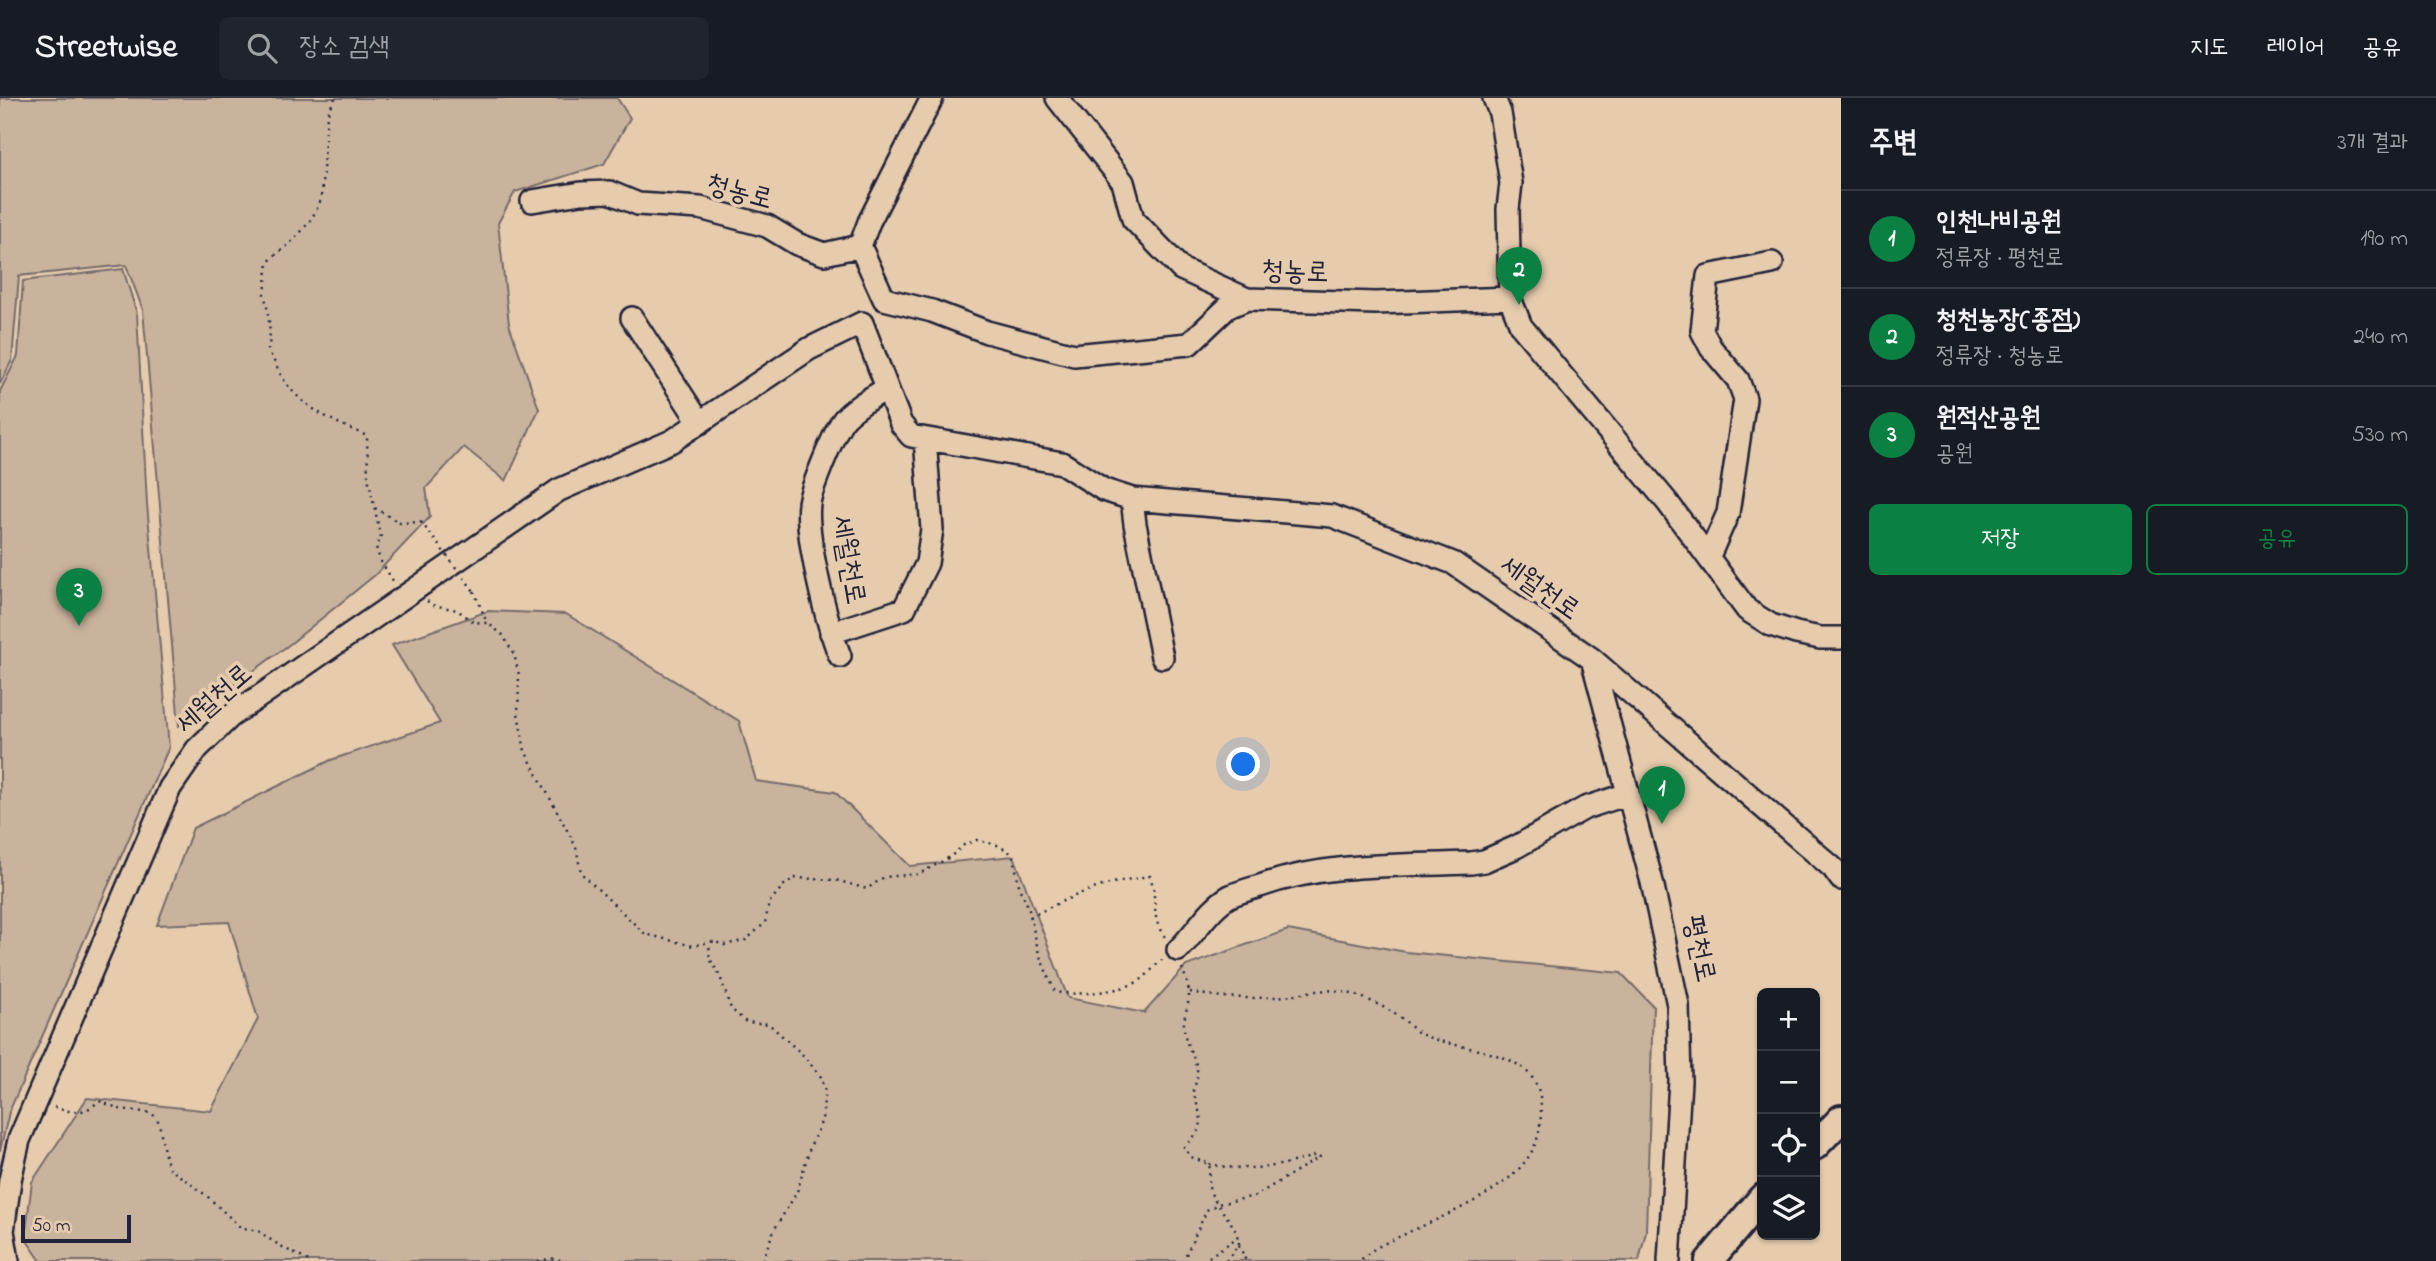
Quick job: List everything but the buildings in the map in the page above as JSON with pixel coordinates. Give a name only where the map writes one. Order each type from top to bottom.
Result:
[{"type":"main road","points":[[1820,1141],[1841,1119]]},
{"type":"main road","points":[[1709,1261],[1757,1204]]},
{"type":"street","points":[[884,299],[860,246],[869,222],[933,98]]},
{"type":"street","points":[[1057,98],[1123,182],[1133,219],[1181,269],[1247,299]]},
{"type":"street","points":[[1494,98],[1500,113],[1511,183],[1508,209],[1510,298],[1521,326],[1709,556],[1747,610],[1771,625],[1796,633],[1820,638],[1841,638]]},
{"type":"street","name":"청농로","points":[[532,201],[581,193],[609,192],[638,204],[700,208],[767,226],[797,244],[824,254],[860,246]]},
{"type":"street","points":[[1709,556],[1728,513],[1745,399],[1738,380],[1711,348],[1702,331],[1708,276],[1772,263]]},
{"type":"street","name":"청농로","points":[[884,299],[932,311],[987,332],[1074,355],[1189,344],[1228,307],[1247,299],[1376,303],[1510,298]]},
{"type":"street","name":"세월천로","points":[[8,1261],[1,1231],[19,1140],[170,788],[197,748],[231,716],[559,490],[672,441],[808,349],[862,323],[884,299]]},
{"type":"street","points":[[632,318],[700,422]]},
{"type":"street","name":"세월천로","points":[[862,323],[901,425],[911,436],[1062,463],[1104,490],[1132,499],[1332,516],[1453,563],[1592,659],[1833,868],[1841,879]]},
{"type":"street","name":"세월천로","points":[[841,656],[831,634],[812,544],[809,503],[834,434],[845,418],[887,388]]},
{"type":"street","name":"세월천로","points":[[831,634],[904,609],[927,563],[932,528],[925,439]]},
{"type":"street","points":[[1132,499],[1162,657]]},
{"type":"street","name":"평천로","points":[[1592,659],[1652,882],[1678,1005],[1680,1081],[1670,1261]]},
{"type":"street","points":[[1178,950],[1212,911],[1229,897],[1269,883],[1304,873],[1342,868],[1484,861],[1516,847],[1585,808],[1628,794]]},
{"type":"path","points":[[335,98],[327,115],[321,198],[317,209],[300,234],[270,261],[267,270],[268,285],[264,294],[269,311],[266,317],[270,342],[268,350],[285,382],[307,405],[334,422],[367,436],[368,477],[381,538],[376,547],[380,560],[409,593],[433,606],[457,610],[474,622],[486,623],[502,634],[514,654],[519,675],[518,713],[525,751],[576,847],[581,873],[645,934],[693,946],[713,941],[724,945],[746,940],[765,923],[769,902],[794,878],[836,880],[867,889],[884,877],[919,874],[950,857],[964,845],[977,840],[997,845],[1013,854],[1020,890],[1028,906],[1039,954],[1055,992],[1065,994],[1125,987],[1142,979],[1159,961],[1178,950]]},
{"type":"path","points":[[374,507],[400,523],[421,522],[474,592],[486,623]]},
{"type":"path","points":[[1030,917],[1085,890],[1116,880],[1150,876],[1155,890],[1155,920],[1162,934],[1178,950],[1189,992],[1184,1026],[1187,1045],[1199,1070],[1199,1078],[1193,1090],[1202,1121],[1198,1134],[1184,1147],[1191,1157],[1209,1164],[1250,1170],[1269,1169],[1316,1155],[1320,1157],[1255,1196],[1218,1204],[1207,1210],[1183,1261]]},
{"type":"path","points":[[713,941],[709,949],[710,959],[720,976],[731,1009],[746,1021],[769,1024],[804,1056],[821,1077],[825,1091],[822,1119],[810,1147],[797,1192],[774,1230],[762,1261]]},
{"type":"path","points":[[1189,992],[1216,998],[1275,997],[1320,990],[1361,995],[1402,1019],[1419,1034],[1452,1045],[1506,1057],[1527,1073],[1535,1083],[1541,1098],[1539,1138],[1523,1165],[1495,1187],[1455,1212],[1382,1245],[1360,1261]]},
{"type":"path","points":[[36,1101],[67,1111],[89,1111],[99,1101],[120,1109],[152,1113],[159,1122],[169,1168],[207,1196],[240,1227],[261,1232],[267,1239],[309,1261]]},
{"type":"path","points":[[1209,1164],[1208,1184],[1218,1204],[1233,1223],[1244,1261]]},
{"type":"path","points":[[1203,1261],[1238,1237]]},
{"type":"path","points":[[1226,1261],[1239,1244]]},
{"type":"path","points":[[538,1261],[556,1258],[561,1261]]},
{"type":"shaded area","points":[[0,98],[617,98],[630,118],[604,164],[515,192],[498,223],[509,324],[539,409],[506,481],[464,447],[426,488],[430,517],[375,575],[290,644],[179,726],[143,310],[126,265],[19,276],[12,360],[0,384]]},
{"type":"shaded area","points":[[123,269],[137,314],[147,504],[169,747],[9,1112],[0,1151],[0,391],[18,356],[23,281]]},
{"type":"shaded area","points":[[488,611],[566,614],[739,721],[756,781],[835,792],[910,866],[1014,856],[1068,998],[1144,1013],[1186,966],[1288,930],[1406,952],[1621,973],[1653,1006],[1646,1231],[1639,1261],[41,1261],[25,1238],[32,1182],[87,1098],[211,1111],[258,1019],[229,922],[157,925],[193,828],[331,760],[440,723],[392,645]]},
{"type":"place","name":"청천농장(종점)","points":[[1519,305]]},
{"type":"place","name":"원적산공원","points":[[79,626]]},
{"type":"place","name":"인천나비공원","points":[[1662,824]]}]
